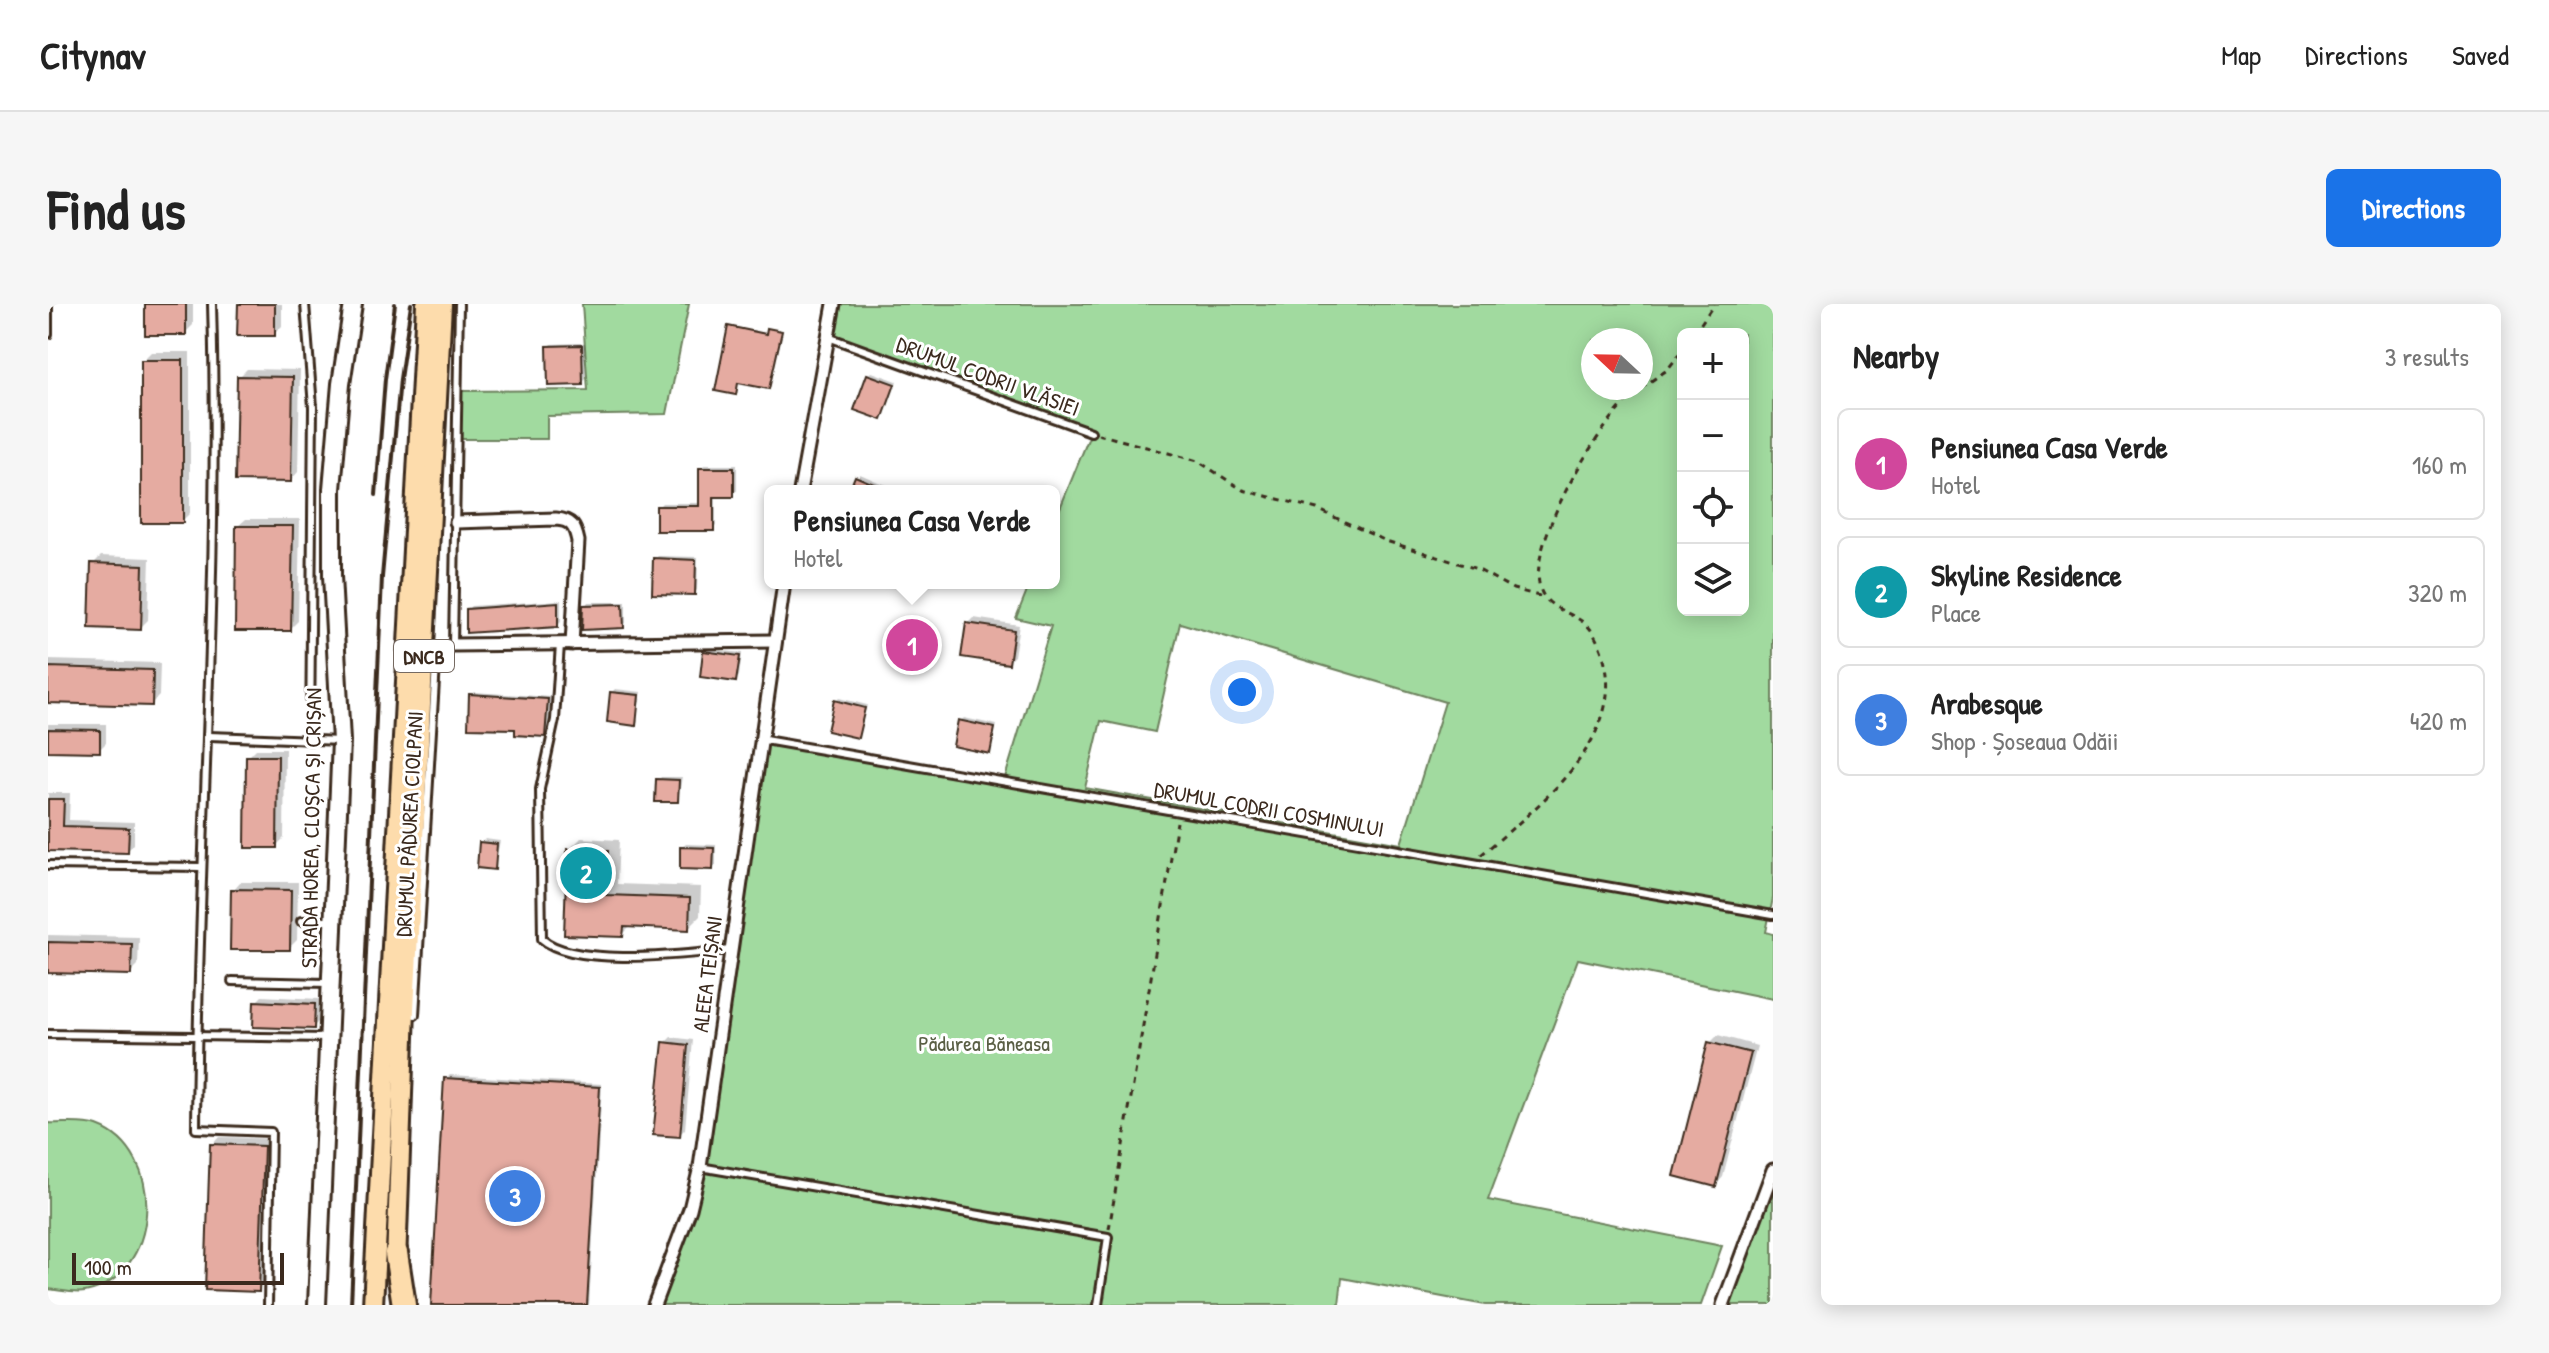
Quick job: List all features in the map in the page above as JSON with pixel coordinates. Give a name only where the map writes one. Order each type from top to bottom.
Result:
[{"type":"highway","points":[[396,1253],[404,1305]]},
{"type":"main road","name":"DNCB","points":[[395,1305],[426,304]]},
{"type":"main road","name":"DNCB","points":[[373,1305],[403,1010],[442,304]]},
{"type":"street","name":"STRADA HOREA, CLOȘCA ȘI CRIȘAN","points":[[317,1305],[341,741],[332,576],[332,489],[353,304]]},
{"type":"street","points":[[801,485],[834,304]]},
{"type":"street","points":[[456,522],[556,519],[566,520],[575,527],[578,541],[566,644]]},
{"type":"street","name":"ALEEA TEIȘANI","points":[[654,1305],[690,1209],[700,1167],[759,739],[783,589]]},
{"type":"street","points":[[453,645],[774,641]]},
{"type":"street","points":[[1723,1305],[1773,1170]]},
{"type":"lane","points":[[48,304],[48,334]]},
{"type":"lane","points":[[212,304],[209,736],[200,867],[196,1129],[271,1132],[268,1305]]},
{"type":"lane","points":[[305,304],[313,407],[310,741]]},
{"type":"lane","name":"DRUMUL PĂDUREA CIOLPANI","points":[[403,1010],[436,664],[453,645],[459,304]]},
{"type":"lane","name":"DRUMUL CODRII VLĂSIEI","points":[[828,337],[1091,432]]},
{"type":"lane","points":[[566,644],[555,720],[540,789],[542,939],[552,948],[589,954],[681,955],[730,950]]},
{"type":"lane","points":[[209,736],[341,741]]},
{"type":"lane","name":"DRUMUL CODRII COSMINULUI","points":[[759,739],[1773,915]]},
{"type":"lane","points":[[48,865],[200,867]]},
{"type":"lane","points":[[301,921],[335,921]]},
{"type":"lane","points":[[232,981],[332,983]]},
{"type":"lane","points":[[48,1034],[329,1038]]},
{"type":"lane","points":[[700,1167],[1108,1237],[1098,1305]]},
{"type":"path","points":[[1698,328],[1714,304]]},
{"type":"path","points":[[1653,380],[1677,358]]},
{"type":"path","points":[[1543,597],[1537,580],[1538,563],[1563,496],[1612,419],[1630,400]]},
{"type":"path","points":[[1091,432],[1198,461],[1243,490],[1317,509],[1386,541],[1477,569],[1513,589],[1543,597],[1576,616],[1593,631],[1605,661],[1606,690],[1598,729],[1582,759],[1545,800],[1472,863]]},
{"type":"path","points":[[1108,1237],[1179,813]]},
{"type":"green space","points":[[582,304],[689,304],[667,414],[547,416],[547,439],[458,439],[460,391],[588,390]]},
{"type":"green space","name":"Pădurea Băneasa","points":[[833,304],[1773,304],[1773,898],[1766,932],[1773,934],[1773,999],[1578,959],[1488,1200],[1722,1246],[1701,1305],[1485,1305],[1342,1278],[1339,1305],[654,1305],[690,1209],[759,739],[1004,781],[1051,626],[1016,618],[1028,589],[1060,589],[1060,508],[1091,432],[828,337]],"holes":[[[1180,623],[1445,702],[1401,844],[1085,788],[1101,721],[1155,732]]]},
{"type":"green space","points":[[48,1123],[92,1124],[120,1140],[136,1161],[144,1186],[146,1213],[141,1240],[129,1263],[110,1282],[85,1292],[48,1289]]},
{"type":"green space","points":[[1773,1190],[1773,1305],[1729,1305]]},
{"type":"building","points":[[145,304],[186,304],[186,335],[145,335]]},
{"type":"building","points":[[238,304],[275,304],[275,336],[237,336]]},
{"type":"building","points":[[728,326],[766,334],[767,328],[782,331],[769,389],[738,383],[736,395],[715,391]]},
{"type":"building","points":[[582,345],[583,385],[548,386],[547,346]]},
{"type":"building","points":[[141,360],[183,360],[183,523],[141,523]]},
{"type":"building","points":[[867,374],[895,384],[882,420],[854,410]]},
{"type":"building","points":[[237,376],[293,377],[291,482],[235,481]]},
{"type":"building","points":[[699,468],[734,468],[734,497],[714,497],[714,531],[656,531],[656,506],[699,506]]},
{"type":"building","points":[[855,476],[876,485],[851,485]]},
{"type":"building","points":[[236,526],[293,526],[291,631],[235,631]]},
{"type":"building","points":[[653,558],[696,560],[695,595],[652,594]]},
{"type":"building","points":[[91,563],[143,565],[141,630],[89,628]]},
{"type":"building","points":[[558,602],[558,627],[466,633],[466,609]]},
{"type":"building","points":[[623,604],[624,628],[582,630],[583,605]]},
{"type":"building","points":[[966,623],[1014,630],[1009,664],[961,657]]},
{"type":"building","points":[[904,627],[927,632],[921,663],[897,658]]},
{"type":"building","points":[[703,651],[740,656],[736,682],[700,677]]},
{"type":"building","points":[[48,667],[153,670],[152,706],[48,703]]},
{"type":"building","points":[[610,692],[639,695],[636,726],[607,722]]},
{"type":"building","points":[[469,694],[548,699],[545,737],[515,735],[515,729],[468,728]]},
{"type":"building","points":[[834,700],[865,708],[858,738],[827,731]]},
{"type":"building","points":[[958,720],[995,728],[990,754],[953,746]]},
{"type":"building","points":[[48,729],[100,730],[100,752],[48,751]]},
{"type":"building","points":[[246,756],[278,756],[277,848],[245,848]]},
{"type":"building","points":[[656,779],[679,780],[678,802],[655,802]]},
{"type":"building","points":[[48,799],[64,799],[63,826],[129,828],[128,853],[48,851]]},
{"type":"building","points":[[479,842],[497,844],[495,870],[477,868]]},
{"type":"building","points":[[680,847],[714,848],[713,870],[680,869]]},
{"type":"building","points":[[567,849],[608,851],[606,895],[690,898],[689,930],[624,927],[623,937],[564,935]]},
{"type":"building","points":[[231,889],[291,890],[290,950],[230,950]]},
{"type":"building","points":[[48,942],[132,944],[131,975],[48,973]]},
{"type":"building","points":[[254,1001],[315,1004],[314,1029],[253,1027]]},
{"type":"building","points":[[663,1042],[688,1045],[680,1137],[653,1135]]},
{"type":"building","points":[[1708,1042],[1751,1053],[1716,1187],[1674,1176]]},
{"type":"building","points":[[444,1078],[600,1087],[587,1305],[431,1305]]},
{"type":"building","points":[[210,1144],[264,1146],[259,1292],[205,1290]]},
{"type":"railway","points":[[376,495],[385,379],[395,304]]},
{"type":"railway","points":[[351,1305],[382,577],[400,379],[411,304]]},
{"type":"place","name":"Pensiunea Casa Verde","points":[[912,645]]},
{"type":"place","name":"Skyline Residence","points":[[586,873]]},
{"type":"place","name":"Arabesque","points":[[515,1196]]}]
